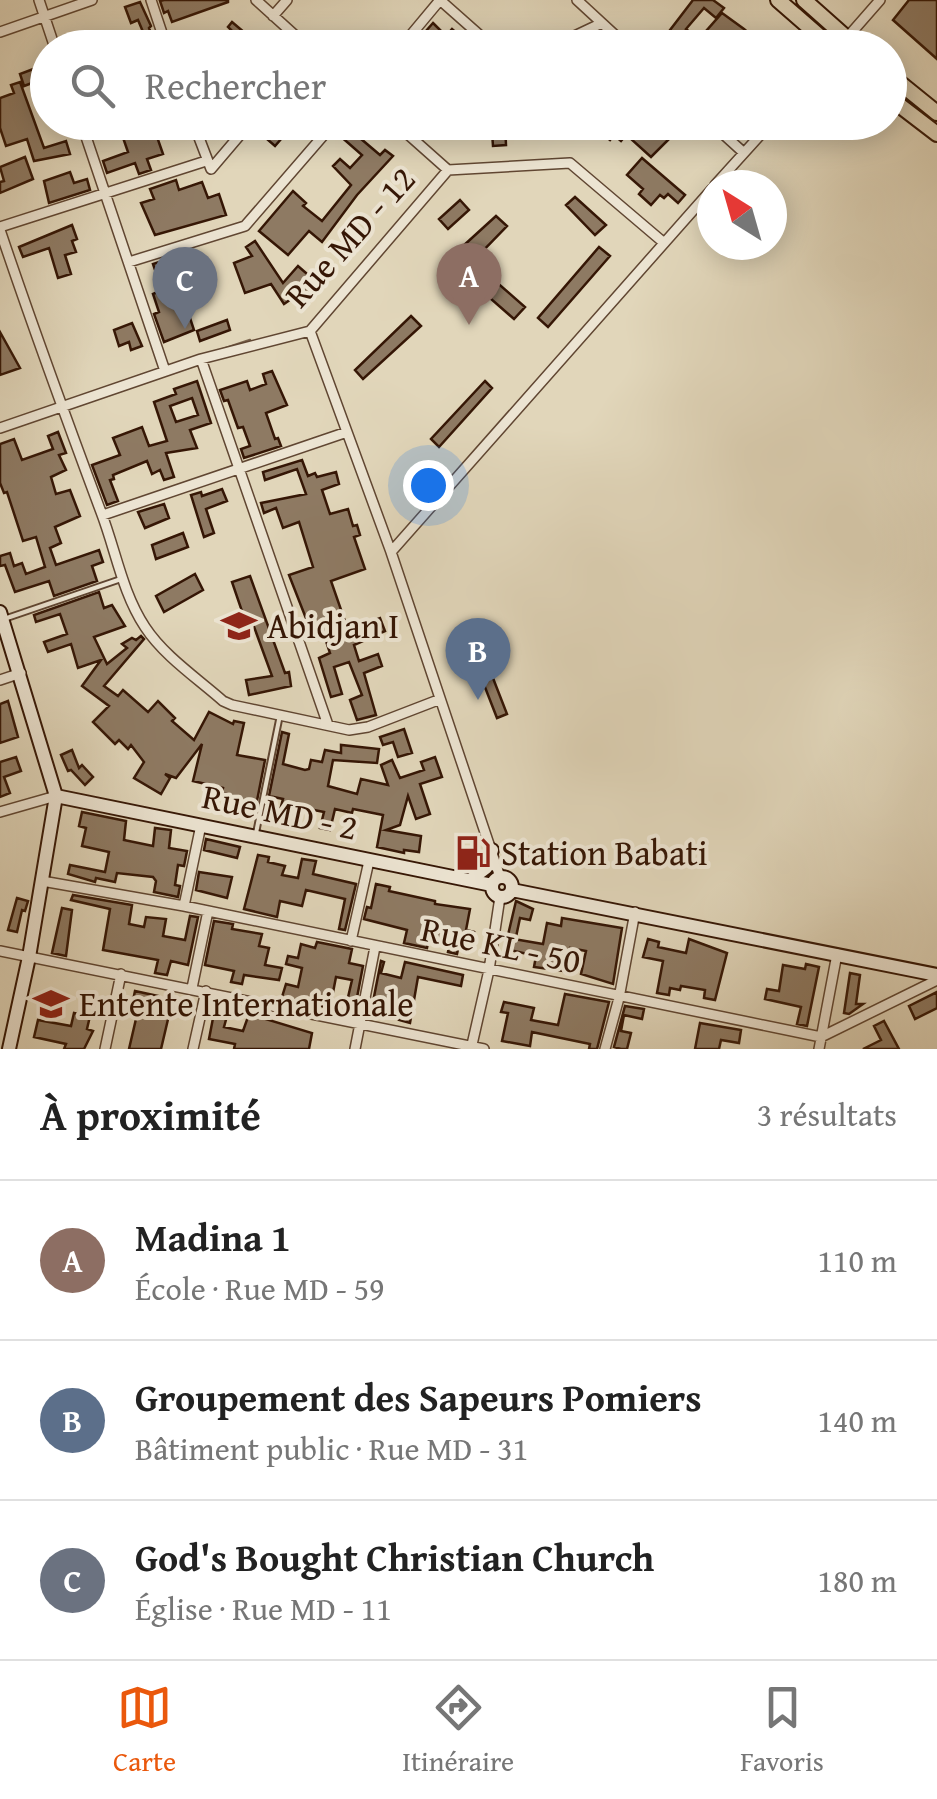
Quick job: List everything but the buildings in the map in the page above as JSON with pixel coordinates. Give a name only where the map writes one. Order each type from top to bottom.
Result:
[{"type":"main road","points":[[778,0],[822,30]]},
{"type":"main road","points":[[804,0],[831,30]]},
{"type":"main road","points":[[907,87],[934,106]]},
{"type":"main road","points":[[907,111],[937,134]]},
{"type":"street","points":[[39,0],[49,30]]},
{"type":"street","points":[[0,32],[92,0]]},
{"type":"street","points":[[150,0],[161,30]]},
{"type":"street","points":[[256,0],[289,30]]},
{"type":"street","points":[[274,16],[287,0]]},
{"type":"street","points":[[415,30],[440,0],[474,30]]},
{"type":"street","points":[[577,0],[610,30]]},
{"type":"street","points":[[856,30],[880,0]]},
{"type":"street","points":[[588,30],[602,23]]},
{"type":"street","points":[[87,140],[165,371]]},
{"type":"street","points":[[198,140],[212,169],[236,140]]},
{"type":"street","points":[[128,262],[245,226],[320,140]]},
{"type":"street","points":[[414,140],[448,170]]},
{"type":"street","points":[[729,140],[744,154]]},
{"type":"street","points":[[729,170],[756,140]]},
{"type":"street","points":[[206,161],[0,229],[122,578],[148,630],[222,701],[358,730],[438,700]]},
{"type":"street","name":"Rue MD - 12","points":[[0,428],[201,359],[310,331],[448,170],[566,162],[663,242]]},
{"type":"street","points":[[391,552],[697,205]]},
{"type":"street","points":[[310,331],[391,552],[501,887],[490,970],[471,1048]]},
{"type":"street","points":[[201,359],[328,725]]},
{"type":"street","points":[[103,516],[347,432]]},
{"type":"street","points":[[1,616],[56,796],[9,1049]]},
{"type":"street","points":[[0,680],[21,673]]},
{"type":"street","points":[[0,812],[56,796]]},
{"type":"street","name":"Rue MD - 2","points":[[56,796],[937,977]]},
{"type":"street","points":[[184,906],[201,825]]},
{"type":"street","points":[[470,880],[486,868],[492,850]]},
{"type":"street","points":[[352,942],[369,861]]},
{"type":"street","name":"Rue KL - 50","points":[[42,881],[184,906],[821,1037]]},
{"type":"street","points":[[192,988],[208,911]]},
{"type":"street","points":[[606,1049],[635,912]]},
{"type":"street","points":[[355,1049],[375,947]]},
{"type":"street","points":[[0,951],[484,1049]]},
{"type":"street","points":[[819,1049],[837,954]]},
{"type":"street","points":[[105,1049],[121,974]]},
{"type":"street","points":[[821,1037],[937,977]]},
{"type":"street","points":[[193,1049],[206,992]]},
{"type":"lane","points":[[1,616],[122,578]]},
{"type":"lane","points":[[255,836],[280,715]]},
{"type":"waterway","points":[[223,349],[250,340]]},
{"type":"place","name":"Madina 1","points":[[469,325]]},
{"type":"place","name":"God's Bought Christian Church","points":[[185,329]]},
{"type":"place","name":"Abidjan I","points":[[239,626]]},
{"type":"place","name":"Groupement des Sapeurs Pomiers","points":[[478,700]]},
{"type":"place","name":"Station Babati","points":[[473,853]]},
{"type":"place","name":"Entente Internationale","points":[[51,1004]]}]
